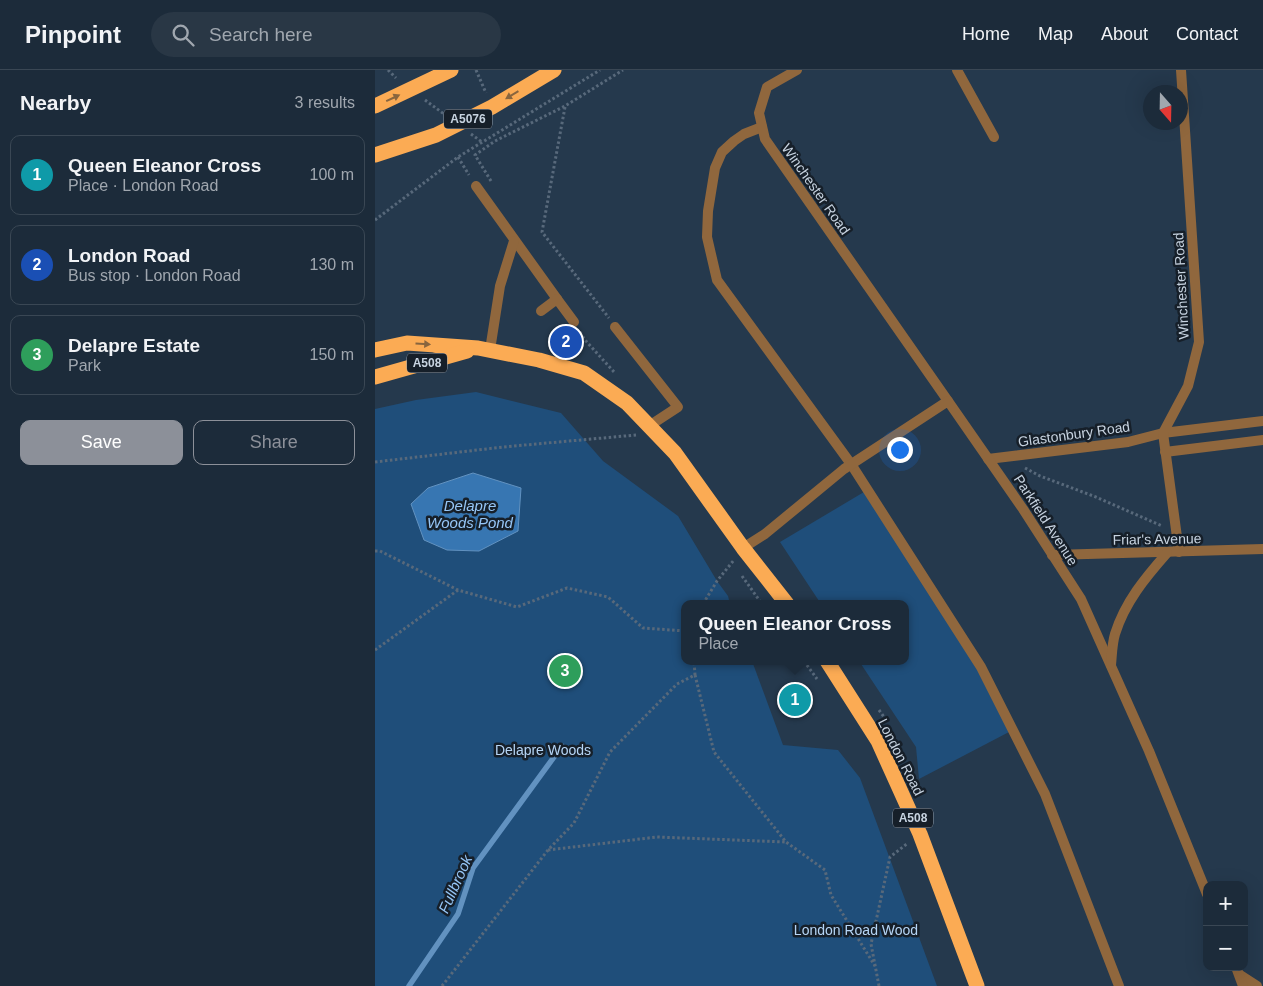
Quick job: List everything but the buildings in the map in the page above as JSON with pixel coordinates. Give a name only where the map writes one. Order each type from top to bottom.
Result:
[{"type":"highway","points":[[375,106],[451,70]]},
{"type":"highway","name":"A5076","points":[[375,155],[436,135],[492,108],[554,70]]},
{"type":"highway","name":"A508","points":[[375,350],[407,344],[484,349],[539,360],[584,374],[627,403],[645,431],[675,453],[743,548],[784,600]]},
{"type":"highway","name":"A508","points":[[375,377],[484,349]]},
{"type":"highway","name":"London Road","points":[[830,665],[878,741],[920,834],[977,986]]},
{"type":"street","name":"Winchester Road","points":[[797,70],[767,88],[759,113],[765,139],[948,401]]},
{"type":"street","points":[[957,70],[994,137]]},
{"type":"street","name":"Winchester Road","points":[[1163,433],[1188,386],[1199,342],[1181,70]]},
{"type":"street","points":[[762,127],[734,140],[722,152],[715,168],[708,211],[707,236],[717,280],[851,464],[981,667],[1045,794],[1119,986]]},
{"type":"street","points":[[476,186],[574,322]]},
{"type":"street","points":[[484,349],[514,241]]},
{"type":"street","points":[[541,311],[557,299]]},
{"type":"street","points":[[615,327],[678,407],[645,431]]},
{"type":"street","points":[[743,548],[765,534],[851,464],[948,401]]},
{"type":"street","name":"Parkfield Avenue","points":[[948,401],[1081,599],[1149,751],[1203,884]]},
{"type":"street","name":"Glastonbury Road","points":[[988,459],[1128,442],[1163,433],[1263,422]]},
{"type":"street","points":[[1163,433],[1179,552]]},
{"type":"street","points":[[1165,452],[1263,440]]},
{"type":"street","name":"Friar's Avenue","points":[[1052,555],[1263,549]]},
{"type":"street","points":[[1111,666],[1114,636],[1127,605],[1136,590],[1167,552]]},
{"type":"street","points":[[1238,971],[1243,986]]},
{"type":"street","points":[[1238,971],[1257,986]]},
{"type":"path","points":[[387,70],[481,142]]},
{"type":"path","points":[[375,220],[458,157],[600,70]]},
{"type":"path","points":[[475,155],[495,140],[565,106],[623,70]]},
{"type":"path","points":[[565,106],[542,232],[615,327]]},
{"type":"path","points":[[520,119],[524,126]]},
{"type":"path","points":[[458,157],[476,186]]},
{"type":"path","points":[[574,322],[585,340],[618,376]]},
{"type":"path","points":[[633,429],[645,431]]},
{"type":"path","points":[[375,462],[645,431]]},
{"type":"path","points":[[1005,457],[1040,476],[1096,497],[1177,534]]},
{"type":"path","points":[[705,600],[717,581],[743,548]]},
{"type":"path","points":[[375,551],[380,551],[458,590],[517,607],[567,588],[608,597],[643,628],[681,632]]},
{"type":"path","points":[[726,554],[759,600]]},
{"type":"path","points":[[375,650],[458,590]]},
{"type":"path","points":[[695,665],[695,674],[714,752],[786,842],[825,870],[831,895],[875,966]]},
{"type":"path","points":[[442,986],[548,850],[575,823],[610,752],[677,684],[695,674]]},
{"type":"path","points":[[879,986],[871,944],[890,857],[920,834]]},
{"type":"path","points":[[548,850],[657,837],[786,842]]},
{"type":"green space","name":"Delapre Woods","points":[[476,392],[561,413],[603,461],[678,516],[729,600],[681,600],[681,665],[753,665],[783,745],[838,750],[860,778],[937,986],[375,986],[375,409],[416,400]]},
{"type":"green space","points":[[864,492],[978,669],[1009,732],[919,779],[916,747],[862,665],[909,665],[909,600],[818,600],[780,542]]},
{"type":"water","name":"Delapre Woods Pond","points":[[473,473],[521,488],[518,531],[479,551],[447,550],[424,540],[411,504],[428,488]]},
{"type":"waterway","name":"Fullbrook","points":[[409,986],[458,914],[473,868],[562,746]]},
{"type":"place","name":"London Road","points":[[566,342]]},
{"type":"place","name":"Delapre Estate","points":[[565,671]]},
{"type":"place","name":"Queen Eleanor Cross","points":[[795,700]]},
{"type":"park label","name":"London Road Wood","points":[[856,930]]}]
